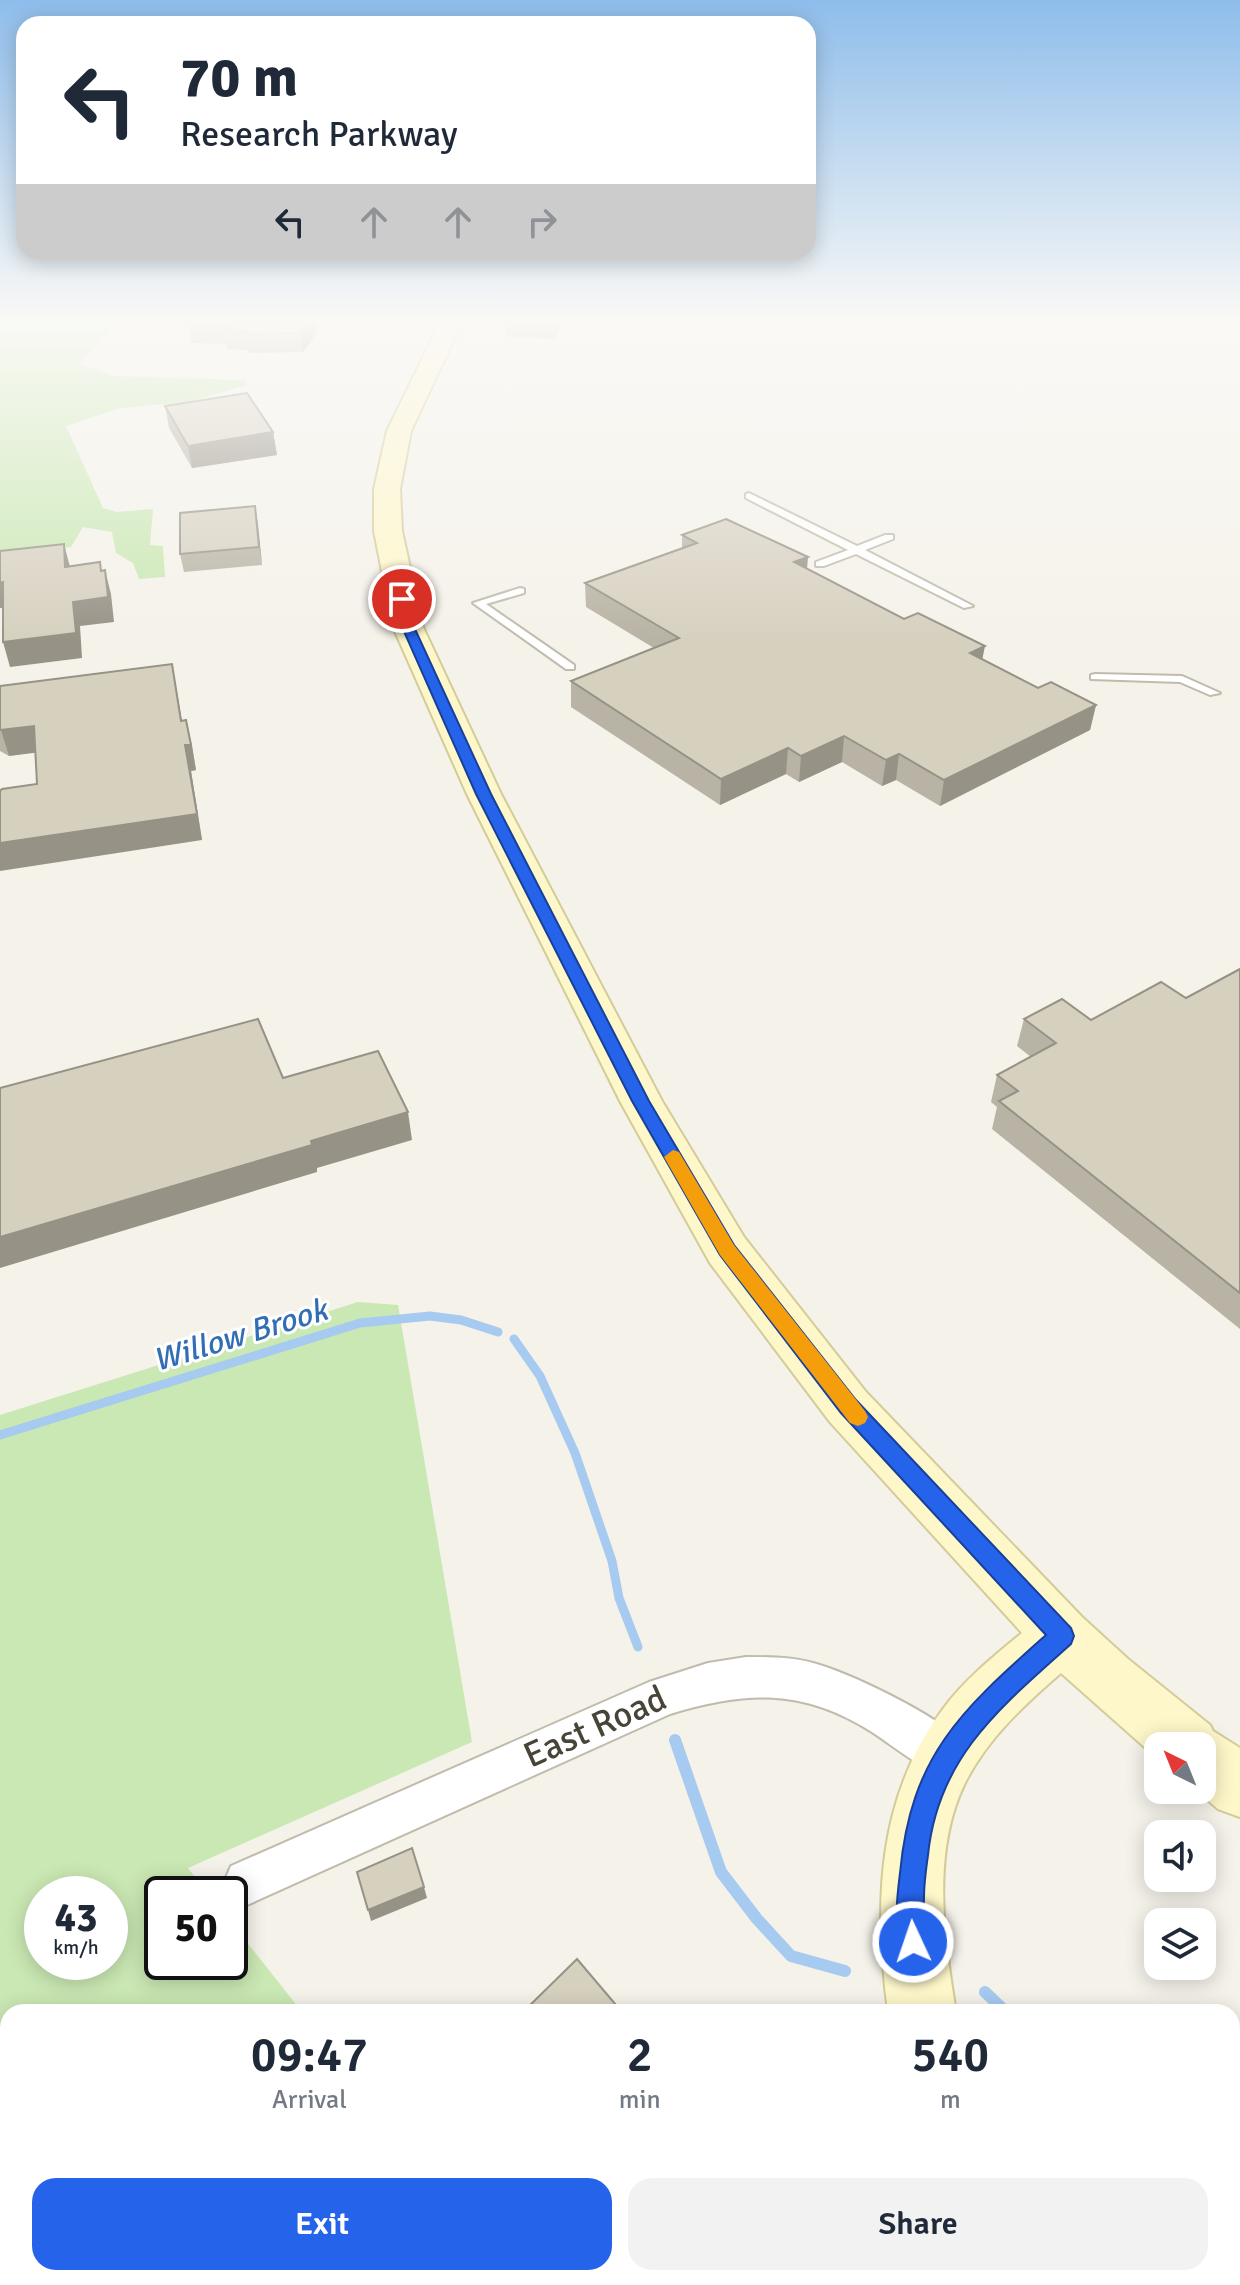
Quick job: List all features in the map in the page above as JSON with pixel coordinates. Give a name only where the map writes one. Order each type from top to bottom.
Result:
[{"type":"main road","points":[[401,427],[387,489],[388,531],[408,627],[484,794],[641,1101],[727,1250],[848,1407],[1062,1636],[1107,1679],[1172,1732]]},
{"type":"main road","points":[[921,2004],[911,1925],[912,1871],[924,1807],[946,1756],[986,1704],[1062,1636]]},
{"type":"main road","points":[[1216,1767],[1240,1787]]},
{"type":"street","name":"East Road","points":[[248,1882],[664,1696],[725,1678],[778,1676],[829,1686],[879,1711],[946,1756]]},
{"type":"lane","points":[[749,496],[968,606]]},
{"type":"lane","points":[[820,564],[889,537]]},
{"type":"lane","points":[[520,591],[478,603],[570,667]]},
{"type":"lane","points":[[1095,677],[1182,679],[1214,693]]},
{"type":"green space","points":[[0,427],[66,427],[103,508],[117,512],[153,509],[150,545],[163,546],[165,577],[139,579],[133,563],[116,553],[112,532],[83,527],[71,547],[0,556]]},
{"type":"green space","points":[[358,1302],[398,1305],[472,1742],[188,1868],[194,1876],[144,1876],[144,1980],[248,1980],[248,1944],[296,2004],[0,2004],[0,1415]]},
{"type":"building","points":[[177,427],[269,427],[273,432],[188,446]]},
{"type":"building","points":[[255,506],[259,547],[180,554],[180,513]]},
{"type":"building","points":[[726,519],[808,557],[794,562],[904,619],[918,613],[985,646],[970,653],[1038,688],[1051,682],[1096,705],[944,780],[899,754],[886,760],[844,736],[801,756],[788,748],[721,779],[571,681],[679,638],[585,583],[697,543],[682,535]]},
{"type":"building","points":[[64,544],[65,567],[100,562],[101,571],[105,570],[108,597],[73,602],[76,633],[3,642],[0,551]]},
{"type":"building","points":[[172,664],[181,721],[186,720],[191,745],[185,745],[197,814],[0,843],[0,791],[37,784],[34,726],[0,730],[0,686]]},
{"type":"building","points":[[1240,969],[1240,1293],[999,1101],[1018,1091],[997,1075],[1056,1043],[1024,1019],[1062,999],[1091,1020],[1161,982],[1186,998]]},
{"type":"building","points":[[258,1019],[283,1078],[378,1051],[408,1112],[311,1141],[312,1145],[0,1237],[0,1088]]},
{"type":"building","points":[[412,1848],[424,1887],[368,1910],[357,1872]]},
{"type":"building","points":[[577,1959],[615,2004],[531,2004]]},
{"type":"waterway","name":"Willow Brook","points":[[0,1435],[360,1323],[430,1316],[461,1320],[498,1332]]},
{"type":"waterway","name":"Willow Brook","points":[[514,1339],[540,1376],[575,1453],[612,1561],[619,1598],[638,1647]]},
{"type":"waterway","name":"Willow Brook","points":[[675,1740],[721,1872],[757,1919],[791,1956],[845,1971]]},
{"type":"waterway","name":"Willow Brook","points":[[985,1992],[998,2004]]},
{"type":"slow traffic","points":[[673,1157],[727,1250],[858,1417]]},
{"type":"route","points":[[402,599],[408,627],[484,794],[641,1101],[727,1250],[848,1407],[1062,1636],[986,1704],[966,1727],[938,1771],[924,1807],[915,1850],[910,1898],[913,1942]]}]
